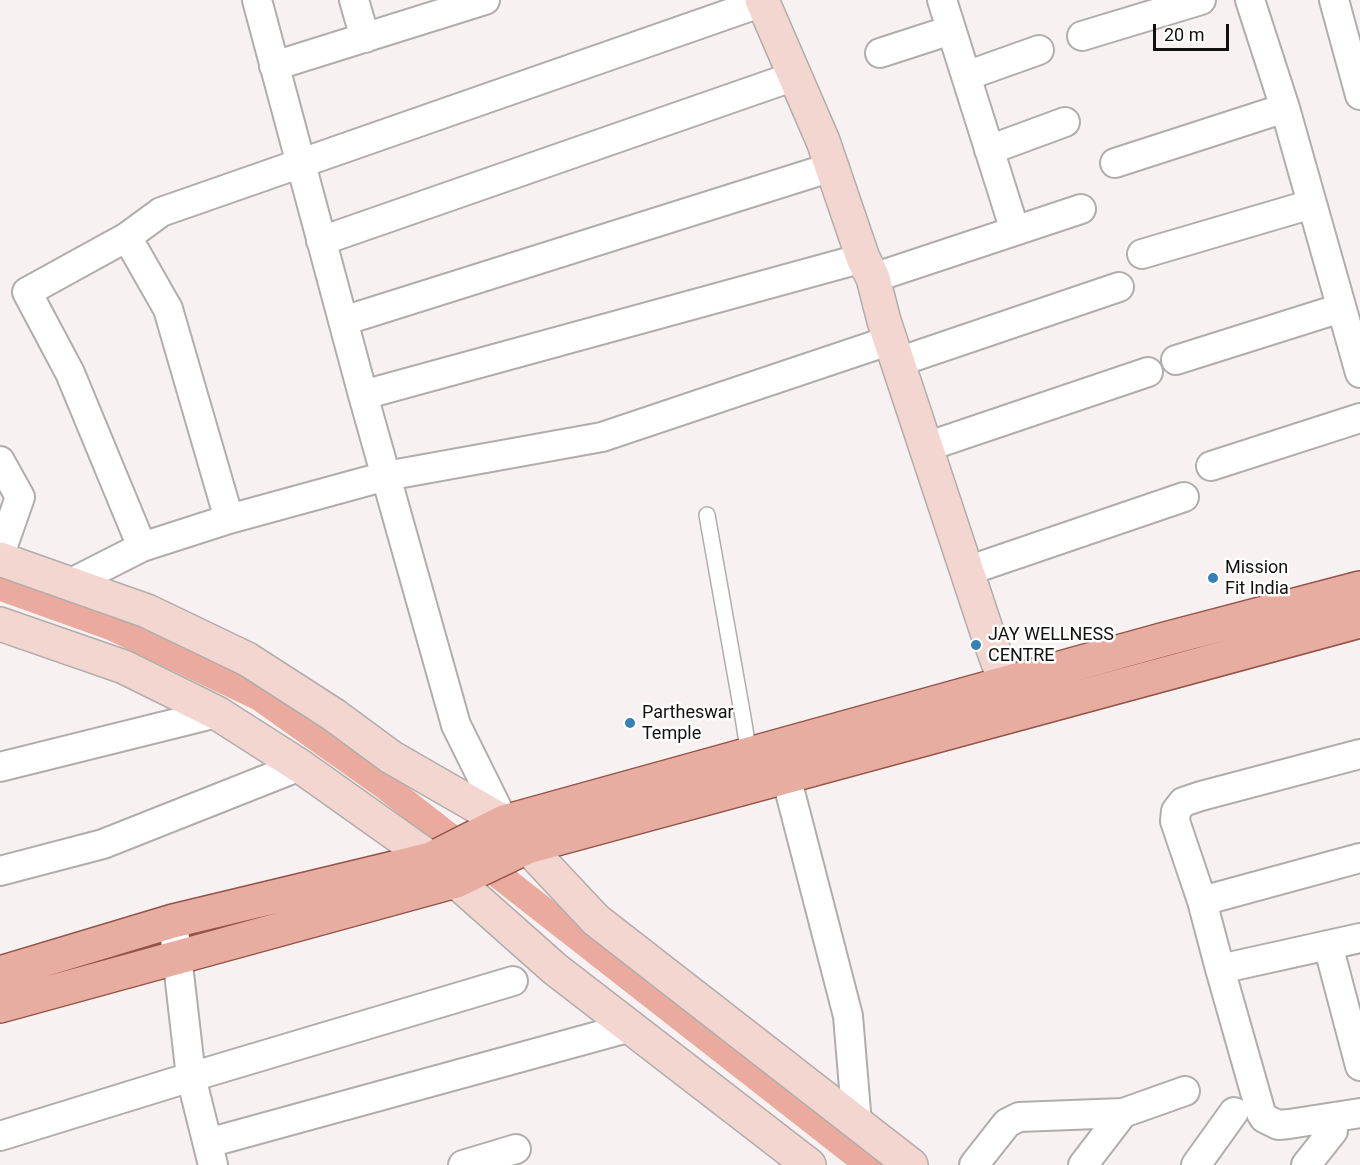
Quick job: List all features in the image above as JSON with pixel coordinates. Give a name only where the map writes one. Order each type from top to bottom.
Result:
[{"type":"main road","points":[[0,1006],[456,881],[515,853],[771,760],[1006,683],[1360,588]]},
{"type":"main road","points":[[0,973],[173,921],[431,859],[493,827],[771,760],[1017,714],[1360,621]]},
{"type":"street","points":[[256,0],[363,395],[456,725],[493,827]]},
{"type":"street","points":[[354,0],[365,38]]},
{"type":"street","points":[[274,66],[485,0]]},
{"type":"street","points":[[942,0],[1015,231]]},
{"type":"street","points":[[1082,36],[1201,0]]},
{"type":"street","points":[[1250,0],[1285,108],[1360,374]]},
{"type":"street","points":[[1334,0],[1353,46],[1360,95]]},
{"type":"street","points":[[142,547],[70,373],[27,292],[127,237],[161,212],[762,1],[832,167],[1017,714]]},
{"type":"street","points":[[880,53],[951,30]]},
{"type":"street","points":[[966,76],[1039,50]]},
{"type":"street","points":[[321,241],[795,76]]},
{"type":"street","points":[[1115,163],[1285,108]]},
{"type":"street","points":[[989,150],[1065,122]]},
{"type":"street","points":[[343,321],[832,167]]},
{"type":"street","points":[[1142,254],[1311,204]]},
{"type":"street","points":[[363,395],[1015,231],[1081,209]]},
{"type":"street","points":[[127,237],[168,309],[229,519]]},
{"type":"street","points":[[71,583],[142,547],[229,519],[386,476],[602,437],[1119,287]]},
{"type":"street","points":[[1176,360],[1341,308]]},
{"type":"street","points":[[926,447],[1148,372]]},
{"type":"street","points":[[1211,466],[1360,418]]},
{"type":"street","points":[[0,461],[20,497],[0,554]]},
{"type":"street","points":[[967,571],[1184,496]]},
{"type":"street","points":[[0,560],[147,611],[247,659],[334,715],[493,827],[515,853],[596,920],[911,1165]]},
{"type":"street","points":[[0,624],[123,667],[218,713],[300,766],[431,859],[555,969],[809,1165]]},
{"type":"street","points":[[0,766],[218,713]]},
{"type":"street","points":[[1360,754],[1183,802],[1176,811],[1175,821],[1202,901],[1264,1118],[1278,1125],[1360,1113]]},
{"type":"street","points":[[771,760],[848,1016],[857,1124]]},
{"type":"street","points":[[0,871],[103,844],[300,766]]},
{"type":"street","points":[[1202,901],[1360,858]]},
{"type":"street","points":[[173,921],[191,1077],[210,1154],[631,1028]]},
{"type":"street","points":[[1220,969],[1360,938]]},
{"type":"street","points":[[1328,945],[1360,1066]]},
{"type":"street","points":[[0,1136],[513,981]]},
{"type":"street","points":[[974,1165],[1007,1124],[1019,1117],[1124,1113],[1185,1091]]},
{"type":"street","points":[[1196,1165],[1234,1112]]},
{"type":"street","points":[[1083,1165],[1124,1113]]},
{"type":"street","points":[[1306,1165],[1333,1131]]},
{"type":"street","points":[[463,1165],[516,1149]]},
{"type":"lane","points":[[707,515],[771,760]]},
{"type":"waterway","points":[[0,587],[112,627],[259,697],[386,787],[869,1165]]},
{"type":"place","name":"Mission Fit India","points":[[1213,578]]},
{"type":"place","name":"JAY WELLNESS CENTRE","points":[[976,645]]},
{"type":"place","name":"Partheswar Temple","points":[[630,723]]}]
